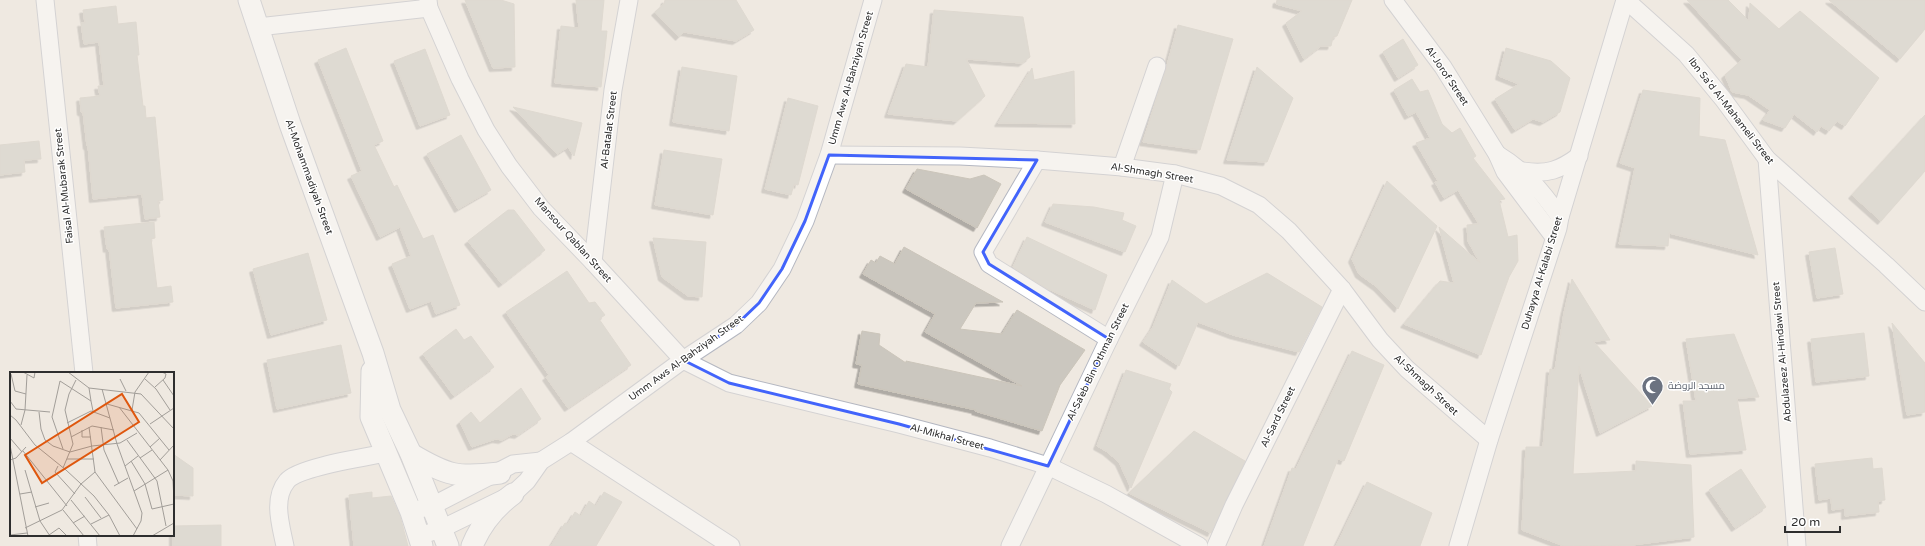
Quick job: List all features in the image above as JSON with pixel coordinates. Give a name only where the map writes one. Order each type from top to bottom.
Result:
[{"type":"street","name":"Faisal Al-Mubarak Street","points":[[45,0],[84,372]]},
{"type":"street","name":"Al-Mohammadiyah Street","points":[[249,0],[290,124],[373,353],[390,410],[411,454],[444,538]]},
{"type":"street","name":"Al-Batalat Street","points":[[593,262],[613,90],[629,0]]},
{"type":"street","name":"Umm Aws Al-Bahziyah Street","points":[[421,541],[444,538],[514,494],[527,481],[541,461],[571,442],[683,360],[736,325],[759,303],[782,269],[805,221],[829,154],[873,0]]},
{"type":"street","name":"Al-Jorof Street","points":[[1393,0],[1443,67],[1497,154],[1505,172],[1554,236]]},
{"type":"street","name":"Duhayya Al-Kalabi Street","points":[[1458,546],[1489,440],[1554,236],[1558,228],[1560,217],[1626,0]]},
{"type":"street","name":"Ibn Sa'd Al-Mahameli Street","points":[[1626,0],[1686,54],[1723,99],[1767,159],[1886,265],[1925,302]]},
{"type":"street","points":[[258,27],[428,4]]},
{"type":"street","name":"Mansour Qablan Street","points":[[428,4],[460,79],[486,130],[509,166],[542,208],[683,360]]},
{"type":"street","points":[[1122,167],[1157,66]]},
{"type":"street","name":"Al-Shmagh Street","points":[[829,154],[960,156],[1037,160],[1122,167],[1175,174],[1221,186],[1259,205],[1289,231],[1342,289],[1380,340],[1407,369],[1489,440]]},
{"type":"street","points":[[1497,154],[1523,171],[1545,196],[1560,217]]},
{"type":"street","points":[[1523,171],[1544,172],[1560,169],[1579,156]]},
{"type":"street","name":"Abdulazeez Al-Hindawi Street","points":[[1767,159],[1797,546]]},
{"type":"street","points":[[1037,160],[983,252],[989,264],[1109,339]]},
{"type":"street","name":"Al-Sa‘eb Bin Othman Street","points":[[1010,546],[1109,339],[1160,237],[1175,174]]},
{"type":"street","name":"Al-Sard Street","points":[[1216,546],[1234,505],[1342,289]]},
{"type":"street","name":"Al-Mohammadiyah Street","points":[[373,353],[371,417],[412,512],[421,541]]},
{"type":"street","name":"Al-Mikhal Street","points":[[683,360],[729,383],[898,424],[990,448],[1048,466],[1106,494],[1199,546]]},
{"type":"street","points":[[571,442],[731,546]]},
{"type":"street","points":[[285,546],[278,515],[281,491],[287,480],[308,469],[386,453]]},
{"type":"street","points":[[411,454],[441,471],[453,475],[500,472]]},
{"type":"street","name":"Umm Aws Al-Bahziyah Street","points":[[412,512],[432,506],[513,464],[541,461]]},
{"type":"street","points":[[472,546],[487,518],[497,506],[514,494]]},
{"type":"street","points":[[87,536],[88,546]]},
{"type":"highlighted area","points":[[829,155],[1037,160],[983,252],[989,264],[1109,339],[1048,466],[899,424],[729,383],[683,360],[736,325],[759,303],[782,269],[805,221]]},
{"type":"building","points":[[465,0],[501,0],[514,4],[515,67],[493,68]]},
{"type":"building","points":[[576,0],[604,0],[601,31],[607,31],[601,87],[555,83],[561,26],[579,28]]},
{"type":"building","points":[[665,0],[736,0],[754,30],[736,41],[684,32],[679,37],[655,12],[664,4]]},
{"type":"building","points":[[1277,0],[1352,0],[1337,36],[1333,37],[1331,46],[1321,46],[1304,59],[1286,23],[1302,11],[1276,4]]},
{"type":"building","points":[[1687,0],[1728,0],[1749,21],[1750,3],[1779,29],[1800,11],[1879,78],[1845,126],[1837,121],[1829,131],[1821,126],[1817,132],[1794,114],[1785,128],[1763,120],[1770,110],[1748,95],[1732,92],[1725,75],[1742,60]]},
{"type":"building","points":[[1829,0],[1925,0],[1925,29],[1900,59]]},
{"type":"building","points":[[116,6],[118,24],[136,22],[139,55],[137,55],[143,106],[145,106],[146,118],[155,117],[163,200],[158,201],[160,217],[145,219],[142,194],[93,199],[88,146],[83,112],[81,112],[80,98],[100,96],[98,86],[104,86],[99,42],[84,44],[81,23],[85,23],[83,10]]},
{"type":"building","points":[[934,10],[1023,17],[1030,57],[1022,63],[966,59],[985,96],[957,121],[888,114],[906,64],[928,67]]},
{"type":"building","points":[[1178,25],[1233,39],[1200,150],[1143,142]]},
{"type":"building","points":[[1403,39],[1418,65],[1398,78],[1383,52]]},
{"type":"building","points":[[346,48],[383,141],[374,145],[394,187],[397,185],[423,239],[433,235],[460,305],[436,314],[431,301],[410,309],[392,264],[411,256],[400,227],[380,237],[351,176],[362,171],[318,60]]},
{"type":"building","points":[[1506,48],[1551,61],[1570,78],[1560,112],[1543,122],[1533,119],[1515,130],[1495,99],[1519,84],[1499,76]]},
{"type":"building","points":[[425,49],[450,115],[420,126],[394,61]]},
{"type":"building","points":[[682,67],[737,76],[729,131],[673,122]]},
{"type":"building","points":[[1257,67],[1293,98],[1267,162],[1227,160]]},
{"type":"building","points":[[1032,68],[1034,80],[1074,71],[1075,124],[998,123]]},
{"type":"building","points":[[1412,79],[1420,92],[1428,90],[1442,124],[1452,133],[1460,128],[1476,156],[1473,158],[1505,199],[1499,200],[1508,237],[1517,235],[1518,261],[1509,277],[1481,355],[1404,324],[1440,281],[1454,283],[1439,227],[1480,263],[1468,241],[1467,225],[1479,224],[1458,190],[1444,198],[1435,182],[1438,181],[1416,143],[1430,138],[1416,112],[1408,116],[1394,90]]},
{"type":"building","points":[[1643,90],[1700,98],[1699,136],[1725,140],[1758,255],[1669,233],[1668,246],[1619,244],[1635,168],[1620,163]]},
{"type":"building","points":[[788,98],[818,106],[798,185],[794,184],[791,195],[765,189]]},
{"type":"building","points":[[513,107],[582,123],[574,156],[568,147],[557,154]]},
{"type":"building","points":[[1925,115],[1925,171],[1881,221],[1852,195]]},
{"type":"building","points":[[461,135],[491,190],[458,209],[427,154]]},
{"type":"building","points":[[39,141],[41,159],[24,160],[25,172],[0,175],[0,145]]},
{"type":"building","points":[[664,150],[722,159],[713,215],[655,205]]},
{"type":"building","points":[[917,169],[970,179],[984,175],[1001,184],[977,228],[906,189]]},
{"type":"building","points":[[1387,181],[1437,226],[1398,309],[1377,287],[1359,274],[1352,259]]},
{"type":"building","points":[[1053,204],[1094,207],[1124,213],[1122,220],[1136,226],[1125,252],[1045,222]]},
{"type":"building","points":[[508,210],[514,210],[545,250],[502,284],[468,241]]},
{"type":"building","points":[[154,222],[155,238],[151,239],[157,288],[171,286],[173,302],[116,308],[109,248],[107,249],[104,227]]},
{"type":"building","points":[[1027,237],[1107,275],[1095,310],[1046,288],[1013,267]]},
{"type":"building","points":[[653,238],[706,242],[702,297],[688,296],[662,277]]},
{"type":"building","points":[[904,247],[1003,302],[976,303],[960,329],[1002,334],[1017,310],[1085,350],[1060,385],[1042,431],[975,411],[976,410],[858,384],[862,365],[856,364],[862,331],[880,334],[879,345],[906,363],[906,361],[1022,386],[925,332],[935,314],[863,274],[871,260],[876,263],[880,256],[895,264]]},
{"type":"building","points":[[1835,248],[1843,294],[1817,298],[1809,252]]},
{"type":"building","points":[[308,253],[327,320],[271,335],[253,269]]},
{"type":"building","points":[[567,271],[589,303],[595,302],[605,315],[599,319],[631,365],[568,408],[546,377],[549,375],[506,312]]},
{"type":"building","points":[[1267,273],[1322,307],[1299,352],[1233,335],[1198,322],[1179,366],[1143,342],[1153,327],[1172,280],[1206,304]]},
{"type":"building","points":[[1572,279],[1610,340],[1593,341],[1652,406],[1600,433],[1579,366],[1573,474],[1636,471],[1636,461],[1691,465],[1694,537],[1632,545],[1564,546],[1522,530],[1526,447],[1543,447],[1550,369],[1555,370],[1564,313]]},
{"type":"building","points":[[1892,323],[1925,363],[1925,412],[1907,415]]},
{"type":"building","points":[[456,329],[464,340],[471,336],[494,367],[454,396],[423,354]]},
{"type":"building","points":[[1864,333],[1869,376],[1816,382],[1811,339]]},
{"type":"building","points":[[1734,334],[1759,397],[1737,398],[1746,450],[1690,454],[1683,401],[1696,401],[1686,339]]},
{"type":"building","points":[[341,345],[351,393],[277,409],[267,360]]},
{"type":"building","points":[[1352,351],[1384,365],[1344,461],[1338,459],[1303,546],[1264,546],[1292,468],[1296,469]]},
{"type":"building","points":[[1126,370],[1171,384],[1169,389],[1172,392],[1131,488],[1119,462],[1106,451],[1097,446]]},
{"type":"building","points":[[521,388],[541,419],[518,435],[513,434],[502,440],[496,439],[472,447],[460,422],[471,412],[480,423]]},
{"type":"building","points":[[1194,431],[1245,461],[1211,533],[1129,493]]},
{"type":"building","points":[[174,455],[193,468],[193,496],[174,495]]},
{"type":"building","points":[[1872,458],[1873,469],[1882,468],[1885,500],[1878,501],[1879,512],[1845,516],[1845,508],[1832,510],[1831,498],[1819,500],[1815,464]]},
{"type":"building","points":[[1741,469],[1766,507],[1735,528],[1709,490]]},
{"type":"building","points":[[1367,482],[1432,513],[1420,546],[1336,546]]},
{"type":"building","points":[[372,492],[372,498],[391,496],[400,516],[408,546],[354,546],[349,495]]},
{"type":"building","points":[[604,492],[622,502],[596,546],[551,546],[565,523],[568,524],[575,512],[581,516],[589,501],[596,506]]},
{"type":"building","points":[[221,525],[221,546],[173,546],[174,526]]},
{"type":"place","name":"مسجد الروضة","points":[[1652,406]]}]
